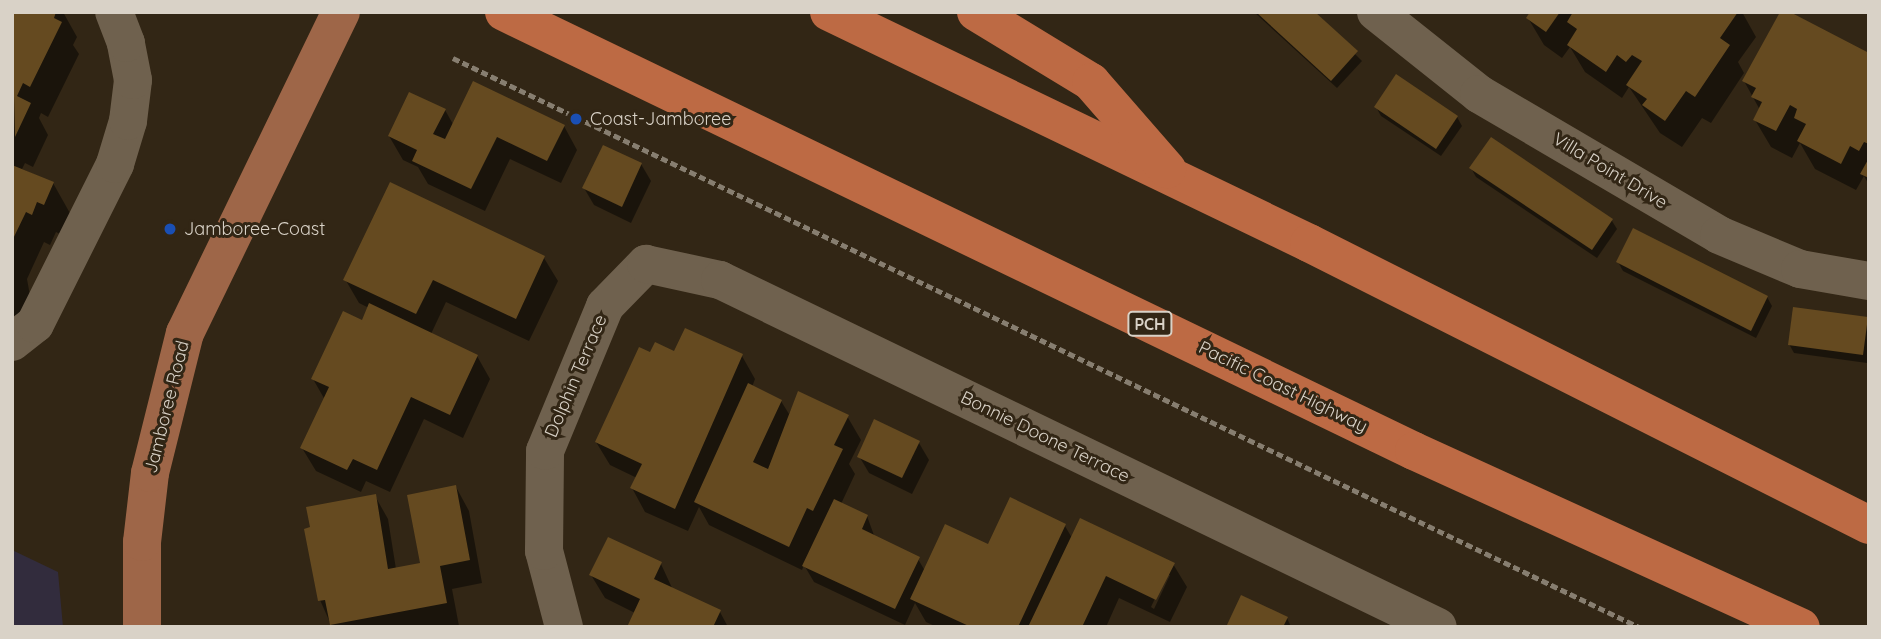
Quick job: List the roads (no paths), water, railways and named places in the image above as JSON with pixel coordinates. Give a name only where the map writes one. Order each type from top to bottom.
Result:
[{"type":"highway","name":"Pacific Coast Highway","points":[[503,12],[1402,445],[1801,627]]},
{"type":"highway","points":[[829,12],[1178,181],[1869,525]]},
{"type":"highway","points":[[976,12],[1091,82],[1178,181]]},
{"type":"main road","name":"Jamboree Road","points":[[142,627],[142,542],[150,473],[185,333],[341,12]]},
{"type":"street","points":[[12,342],[35,324],[115,164],[128,121],[133,80],[126,43],[114,12]]},
{"type":"street","name":"Villa Point Drive","points":[[1376,12],[1479,93],[1719,235],[1800,269],[1869,281]]},
{"type":"street","name":"Dolphin Terrace","points":[[564,627],[544,551],[545,451],[605,306],[646,264]]},
{"type":"street","name":"Bonnie Doone Terrace","points":[[646,264],[720,280],[1438,627]]},
{"type":"place","name":"Coast-Jamboree","points":[[576,119]]},
{"type":"place","name":"Jamboree-Coast","points":[[170,229]]}]
